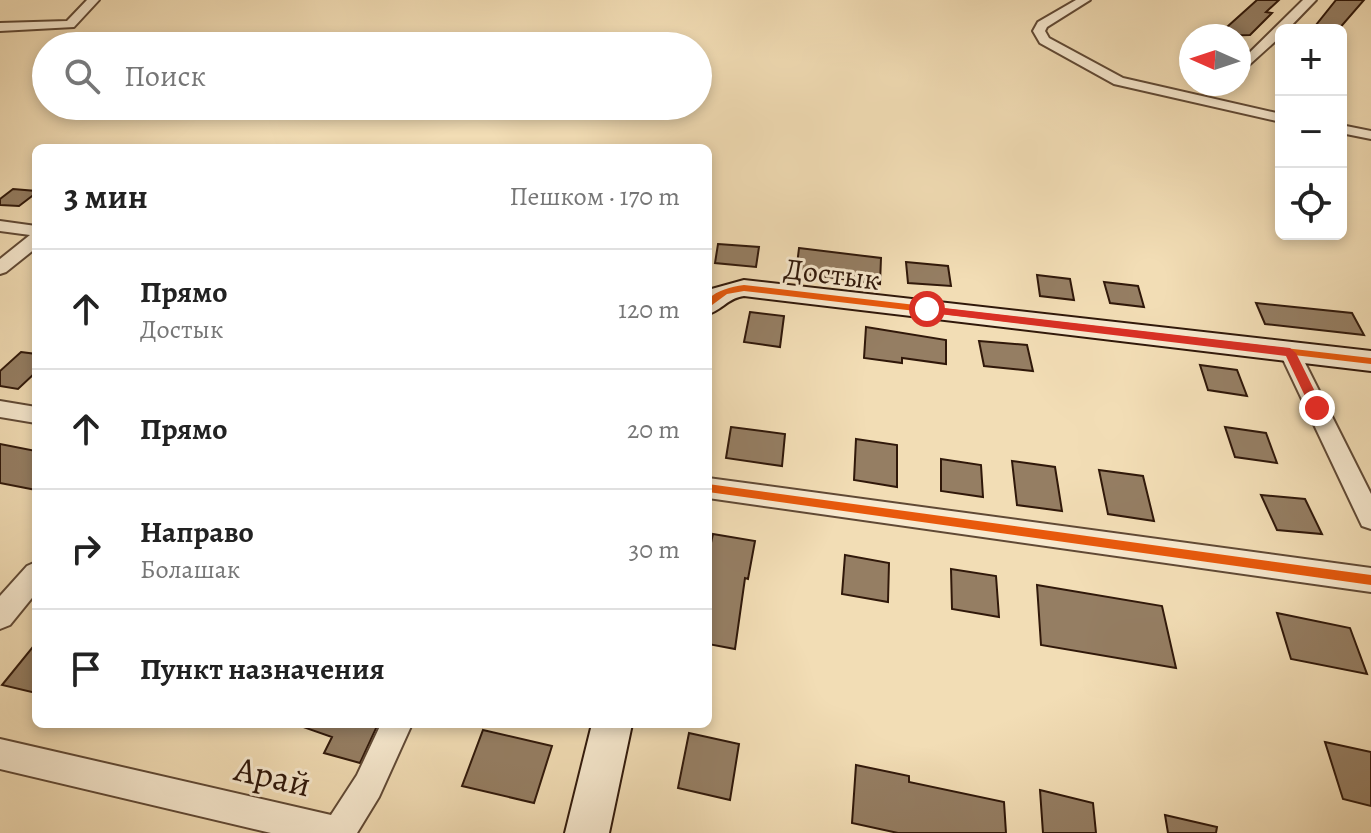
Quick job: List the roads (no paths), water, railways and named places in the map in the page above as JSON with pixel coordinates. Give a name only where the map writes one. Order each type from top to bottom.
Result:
[{"type":"street","points":[[42,32],[70,24],[93,0]]},
{"type":"street","points":[[1084,0],[1042,25],[1039,31],[1044,40],[1119,81],[1275,117]]},
{"type":"street","points":[[1251,58],[1310,0]]},
{"type":"street","points":[[0,27],[70,24]]},
{"type":"street","points":[[14,40],[32,35]]},
{"type":"street","points":[[1207,102],[1213,96]]},
{"type":"street","points":[[1347,130],[1371,135]]},
{"type":"street","points":[[0,226],[32,230]]},
{"type":"street","points":[[0,268],[32,242]]},
{"type":"street","name":"Достык","points":[[712,300],[732,288],[744,288],[1371,361]]},
{"type":"street","points":[[1290,353],[1371,519]]},
{"type":"street","points":[[0,409],[32,414]]},
{"type":"street","points":[[712,489],[1371,580]]},
{"type":"street","points":[[0,616],[32,579]]},
{"type":"street","points":[[339,833],[368,786],[395,728]]},
{"type":"street","points":[[587,833],[611,728]]},
{"type":"street","name":"Арай","points":[[0,754],[339,833]]}]
